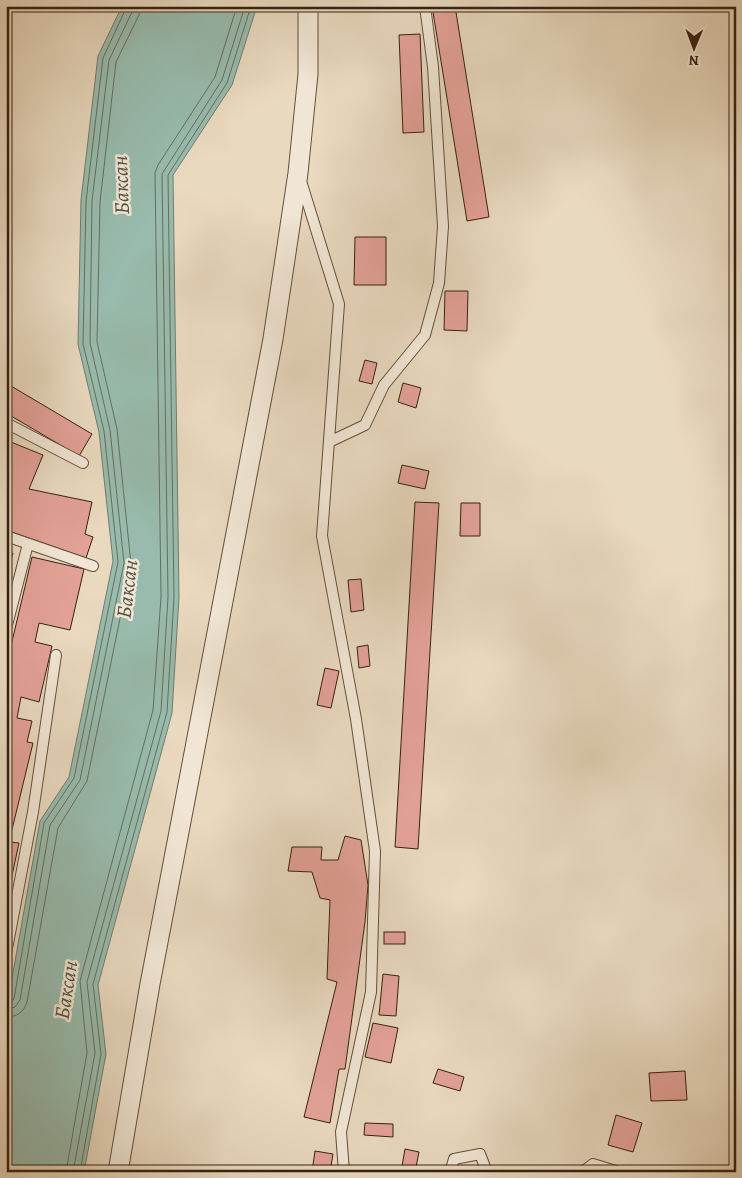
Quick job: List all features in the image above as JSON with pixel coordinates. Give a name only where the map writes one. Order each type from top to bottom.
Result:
[{"type":"street","points":[[118,1172],[150,984],[273,339],[298,173],[308,74],[308,6]]},
{"type":"lane","points":[[329,442],[365,425],[384,385],[425,335],[439,283],[443,226],[434,67],[425,6]]},
{"type":"lane","points":[[298,173],[339,304],[322,536],[356,719],[376,851],[371,992],[341,1132],[344,1172]]},
{"type":"lane","points":[[6,423],[83,463]]},
{"type":"lane","points":[[6,536],[93,566]]},
{"type":"lane","points":[[6,629],[28,544]]},
{"type":"lane","points":[[6,954],[10,942],[33,812],[56,655]]},
{"type":"lane","points":[[450,1172],[454,1159],[480,1154],[487,1172]]},
{"type":"lane","points":[[582,1172],[593,1164],[619,1172]]},
{"type":"water","name":"Баксан","points":[[122,6],[257,6],[232,85],[173,175],[179,597],[172,713],[98,985],[106,1054],[84,1172],[6,1172],[6,1012],[40,821],[69,777],[113,561],[99,432],[78,344],[81,200],[98,56]]},
{"type":"building","points":[[432,6],[455,6],[489,217],[467,221]]},
{"type":"building","points":[[420,34],[424,132],[403,133],[399,35]]},
{"type":"building","points":[[355,237],[386,237],[386,285],[354,285]]},
{"type":"building","points":[[445,291],[468,291],[467,331],[444,330]]},
{"type":"building","points":[[365,360],[377,363],[372,384],[359,381]]},
{"type":"building","points":[[6,383],[92,434],[79,456],[6,413]]},
{"type":"building","points":[[403,383],[421,388],[416,408],[398,402]]},
{"type":"building","points":[[6,440],[43,455],[29,489],[92,502],[85,534],[93,537],[86,558],[6,530]]},
{"type":"building","points":[[402,465],[429,471],[425,489],[398,483]]},
{"type":"building","points":[[415,502],[439,503],[418,849],[395,847]]},
{"type":"building","points":[[461,503],[480,503],[480,536],[460,536]]},
{"type":"building","points":[[6,551],[13,553],[6,581]]},
{"type":"building","points":[[32,557],[84,569],[70,630],[39,623],[35,642],[52,646],[39,702],[21,697],[17,718],[32,721],[27,742],[33,743],[9,842],[19,843],[11,880],[6,879],[6,667]]},
{"type":"building","points":[[361,579],[364,610],[351,612],[348,580]]},
{"type":"building","points":[[368,645],[370,666],[359,668],[357,647]]},
{"type":"building","points":[[325,668],[339,671],[331,708],[317,705]]},
{"type":"building","points":[[345,836],[361,840],[368,885],[365,922],[345,1069],[339,1069],[330,1123],[304,1117],[337,982],[327,979],[330,900],[320,898],[312,872],[288,871],[292,847],[322,847],[321,860],[338,860]]},
{"type":"building","points":[[6,897],[11,900],[6,930]]},
{"type":"building","points":[[384,932],[405,932],[405,944],[384,944]]},
{"type":"building","points":[[383,974],[399,976],[396,1016],[379,1015]]},
{"type":"building","points":[[373,1023],[398,1028],[391,1063],[365,1057]]},
{"type":"building","points":[[438,1069],[464,1077],[460,1091],[433,1083]]},
{"type":"building","points":[[685,1071],[687,1100],[651,1101],[649,1073]]},
{"type":"building","points":[[616,1115],[642,1123],[633,1152],[608,1145]]},
{"type":"building","points":[[365,1123],[393,1124],[393,1137],[364,1135]]},
{"type":"building","points":[[405,1149],[419,1152],[415,1172],[401,1172]]},
{"type":"building","points":[[315,1151],[333,1154],[330,1172],[312,1172]]}]
